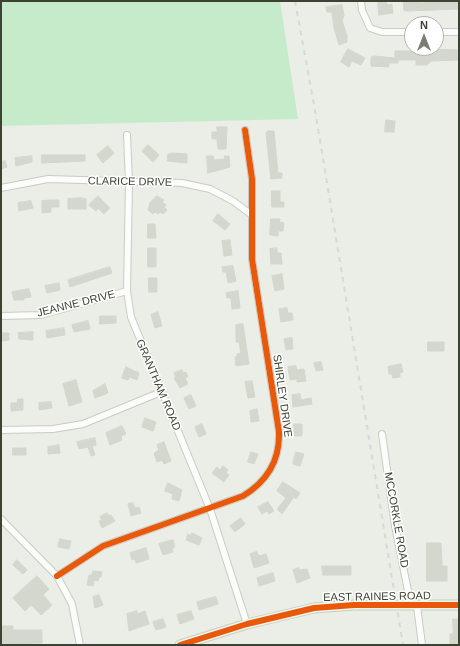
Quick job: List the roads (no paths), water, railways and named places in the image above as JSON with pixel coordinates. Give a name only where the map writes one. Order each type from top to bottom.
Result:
[{"type":"main road","name":"EAST RAINES ROAD","points":[[180,645],[247,624],[314,608],[354,605],[459,605]]},
{"type":"street","points":[[361,1],[362,10],[370,28],[382,32],[404,32]]},
{"type":"street","points":[[444,32],[459,32]]},
{"type":"street","name":"SHIRLEY DRIVE","points":[[57,576],[103,546],[163,523],[210,509],[243,496],[259,486],[271,469],[277,455],[279,440],[252,259],[252,179],[245,130]]},
{"type":"street","name":"GRANTHAM ROAD","points":[[127,135],[129,182],[127,291],[131,318],[210,509],[247,624]]},
{"type":"street","name":"CLARICE DRIVE","points":[[1,188],[48,179],[182,183],[210,189],[233,201],[252,215]]},
{"type":"street","name":"JEANNE DRIVE","points":[[1,316],[41,315],[127,291]]},
{"type":"street","points":[[1,430],[53,429],[83,424],[161,392]]},
{"type":"street","name":"MCCORKLE ROAD","points":[[382,434],[395,526],[422,645]]},
{"type":"street","points":[[1,519],[48,564],[57,576],[72,604],[80,645]]},
{"type":"railway","points":[[295,1],[316,116],[403,645]]}]
